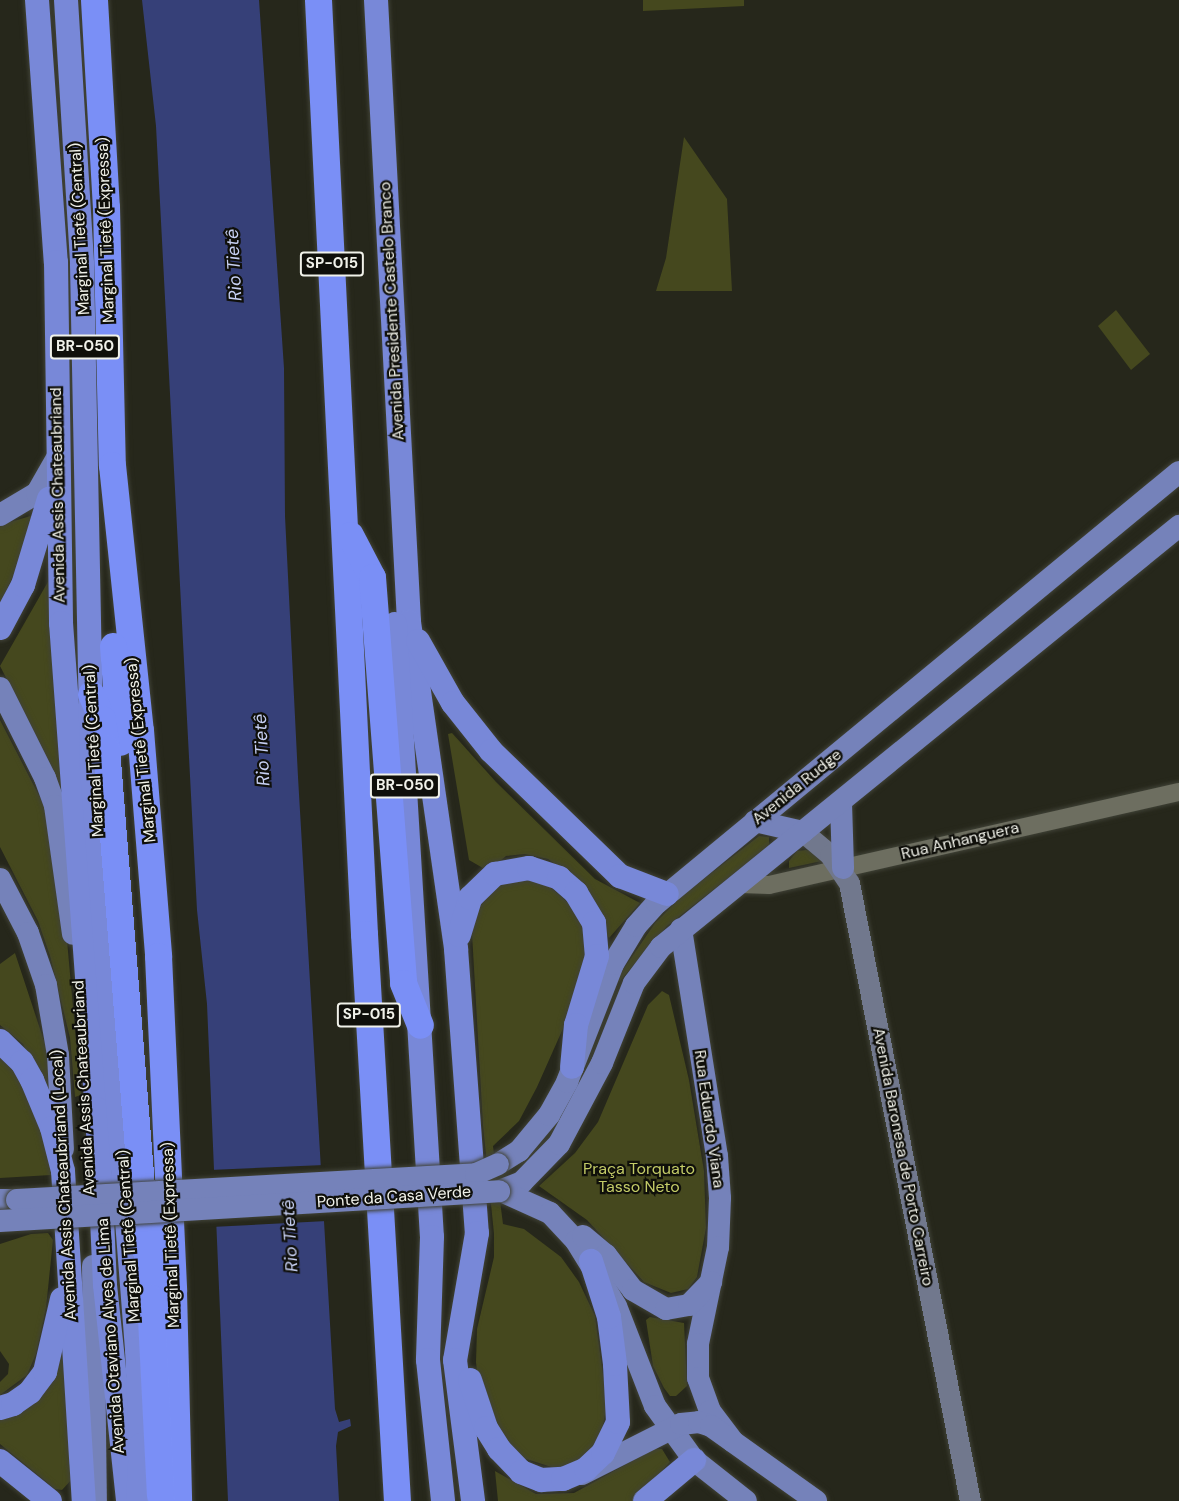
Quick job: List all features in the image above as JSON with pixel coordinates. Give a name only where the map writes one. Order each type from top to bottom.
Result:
[{"type":"highway","name":"Avenida Assis Chateaubriand","points":[[37,0],[56,262],[61,623],[79,847]]},
{"type":"highway","name":"Marginal Tietê (Central)","points":[[66,0],[80,194],[88,427],[92,771],[137,1349],[141,1445],[138,1501]]},
{"type":"highway","name":"Marginal Tietê (Expressa)","points":[[94,0],[106,207],[112,465],[153,878],[173,1279],[178,1501]]},
{"type":"highway","name":"SP-015","points":[[318,0],[347,529],[364,934],[397,1501]]},
{"type":"highway","name":"Avenida Presidente Castelo Branco","points":[[376,0],[403,549],[409,622],[456,949]]},
{"type":"highway","points":[[79,847],[84,800],[74,603],[75,454],[88,427]]},
{"type":"highway","points":[[0,628],[23,585],[43,528],[57,463]]},
{"type":"highway","points":[[112,465],[107,503],[108,568],[138,1017],[131,1038]]},
{"type":"highway","points":[[347,529],[372,577],[403,983],[420,1025]]},
{"type":"highway","name":"BR-050","points":[[403,549],[392,579],[432,1237],[428,1360],[443,1501]]},
{"type":"highway","points":[[409,622],[453,703],[490,751],[620,876],[667,894]]},
{"type":"highway","points":[[91,694],[105,732],[131,1038],[160,1501]]},
{"type":"highway","name":"Avenida Otaviano Alves de Lima","points":[[79,847],[105,1285],[128,1501]]},
{"type":"highway","points":[[473,1501],[455,1360],[477,1233],[456,949],[464,908],[480,884],[495,874],[529,868],[559,878],[576,893],[594,923],[597,956],[576,1025],[572,1067]]},
{"type":"highway","points":[[0,1041],[22,1062],[32,1080],[52,1128],[63,1171]]},
{"type":"highway","name":"Avenida Assis Chateaubriand (Local)","points":[[63,1171],[84,1501]]},
{"type":"highway","points":[[0,1408],[13,1404],[30,1392],[45,1372],[62,1302],[68,1243]]},
{"type":"highway","points":[[464,1303],[468,1372],[486,1428],[499,1449],[521,1472],[541,1480],[563,1479],[586,1468],[603,1453],[618,1422],[609,1317],[591,1261]]},
{"type":"highway","points":[[645,1501],[694,1460]]},
{"type":"highway","points":[[0,1461],[50,1501]]},
{"type":"main road","points":[[0,515],[37,493],[57,463]]},
{"type":"main road","name":"Avenida Rudge","points":[[498,1164],[519,1151],[539,1130],[572,1067],[623,945],[667,894],[1179,472]]},
{"type":"main road","points":[[500,1191],[522,1182],[559,1144],[602,1063],[634,982],[661,947],[1179,526]]},
{"type":"main road","name":"Avenida Assis Chateaubriand","points":[[0,688],[45,778],[55,806],[68,889],[83,1048],[95,1307],[96,1501]]},
{"type":"main road","points":[[841,803],[843,868]]},
{"type":"main road","points":[[755,821],[802,832],[843,868]]},
{"type":"main road","name":"Avenida Baronesa de Porto Carreiro","points":[[843,868],[849,883],[970,1501]]},
{"type":"main road","name":"Avenida Assis Chateaubriand (Local)","points":[[0,879],[28,933],[46,985],[58,1055],[63,1171]]},
{"type":"main road","name":"Rua Eduardo Viana","points":[[681,929],[717,1156],[718,1247],[698,1344],[698,1377],[710,1411],[733,1442]]},
{"type":"main road","name":"Ponte da Casa Verde","points":[[9,1200],[476,1174],[498,1164]]},
{"type":"main road","points":[[500,1191],[550,1213],[592,1242],[633,1290],[666,1309],[689,1305],[711,1282]]},
{"type":"main road","name":"Ponte da Casa Verde","points":[[0,1221],[500,1191]]},
{"type":"main road","points":[[550,1213],[591,1261],[616,1306],[645,1389],[670,1429],[694,1460],[746,1501]]},
{"type":"main road","points":[[563,1479],[595,1471],[670,1429],[699,1422],[733,1442],[816,1501]]},
{"type":"street","name":"Rua Anhanguera","points":[[741,884],[759,886],[1179,792]]},
{"type":"green space","points":[[643,0],[744,0],[744,6],[643,11]]},
{"type":"green space","points":[[684,137],[727,199],[732,291],[656,291],[666,258]]},
{"type":"green space","points":[[1116,310],[1150,354],[1131,370],[1098,326]]},
{"type":"green space","points":[[34,515],[16,570],[0,604],[0,525]]},
{"type":"green space","points":[[49,580],[73,840],[42,748],[0,666]]},
{"type":"green space","points":[[0,720],[46,809],[64,907],[81,1095],[75,1097],[70,1038],[50,956],[38,921],[0,847]]},
{"type":"green space","points":[[452,733],[496,782],[595,879],[640,903],[609,938],[575,878],[548,859],[525,854],[506,856],[488,871],[469,860],[448,734]]},
{"type":"green space","points":[[759,836],[769,837],[769,846],[667,926],[619,982],[616,980],[655,923],[683,895]]},
{"type":"green space","points":[[806,850],[818,853],[822,861],[789,868],[789,861],[797,851]]},
{"type":"green space","points":[[530,879],[550,887],[573,907],[582,924],[589,970],[537,1087],[519,1121],[493,1146],[503,1224],[524,1229],[561,1257],[579,1282],[595,1316],[607,1405],[598,1449],[561,1470],[523,1458],[498,1431],[478,1381],[476,1362],[477,1329],[494,1257],[494,1234],[483,1126],[472,934],[479,907],[497,885]]},
{"type":"green space","points":[[15,953],[47,1050],[52,1103],[23,1044],[0,1025],[0,964]]},
{"type":"green space","name":"Praça Torquato Tasso Neto","points":[[662,991],[669,995],[689,1080],[704,1171],[706,1228],[697,1277],[688,1289],[671,1293],[644,1282],[587,1220],[539,1186],[575,1153],[598,1122],[648,1005]]},
{"type":"green space","points":[[0,1050],[18,1068],[47,1148],[51,1175],[0,1178]]},
{"type":"green space","points":[[48,1233],[53,1240],[46,1308],[36,1354],[27,1375],[0,1395],[0,1382],[8,1374],[9,1364],[0,1351],[0,1244],[31,1234]]},
{"type":"green space","points":[[650,1317],[684,1323],[687,1386],[676,1396],[670,1396],[653,1366],[646,1320]]},
{"type":"green space","points":[[67,1338],[73,1478],[62,1490],[55,1489],[0,1444],[0,1418],[47,1389]]},
{"type":"green space","points":[[654,1449],[662,1449],[670,1462],[634,1501],[498,1501],[495,1471],[536,1494],[574,1493]]},
{"type":"water","name":"Rio Tietê","points":[[142,0],[259,0],[284,368],[285,516],[335,1409],[339,1422],[350,1419],[351,1426],[338,1432],[336,1446],[339,1501],[228,1501],[207,1004],[197,910],[156,126]]},
{"type":"pier","points":[[324,1165],[327,1221],[211,1227],[210,1170]]}]
